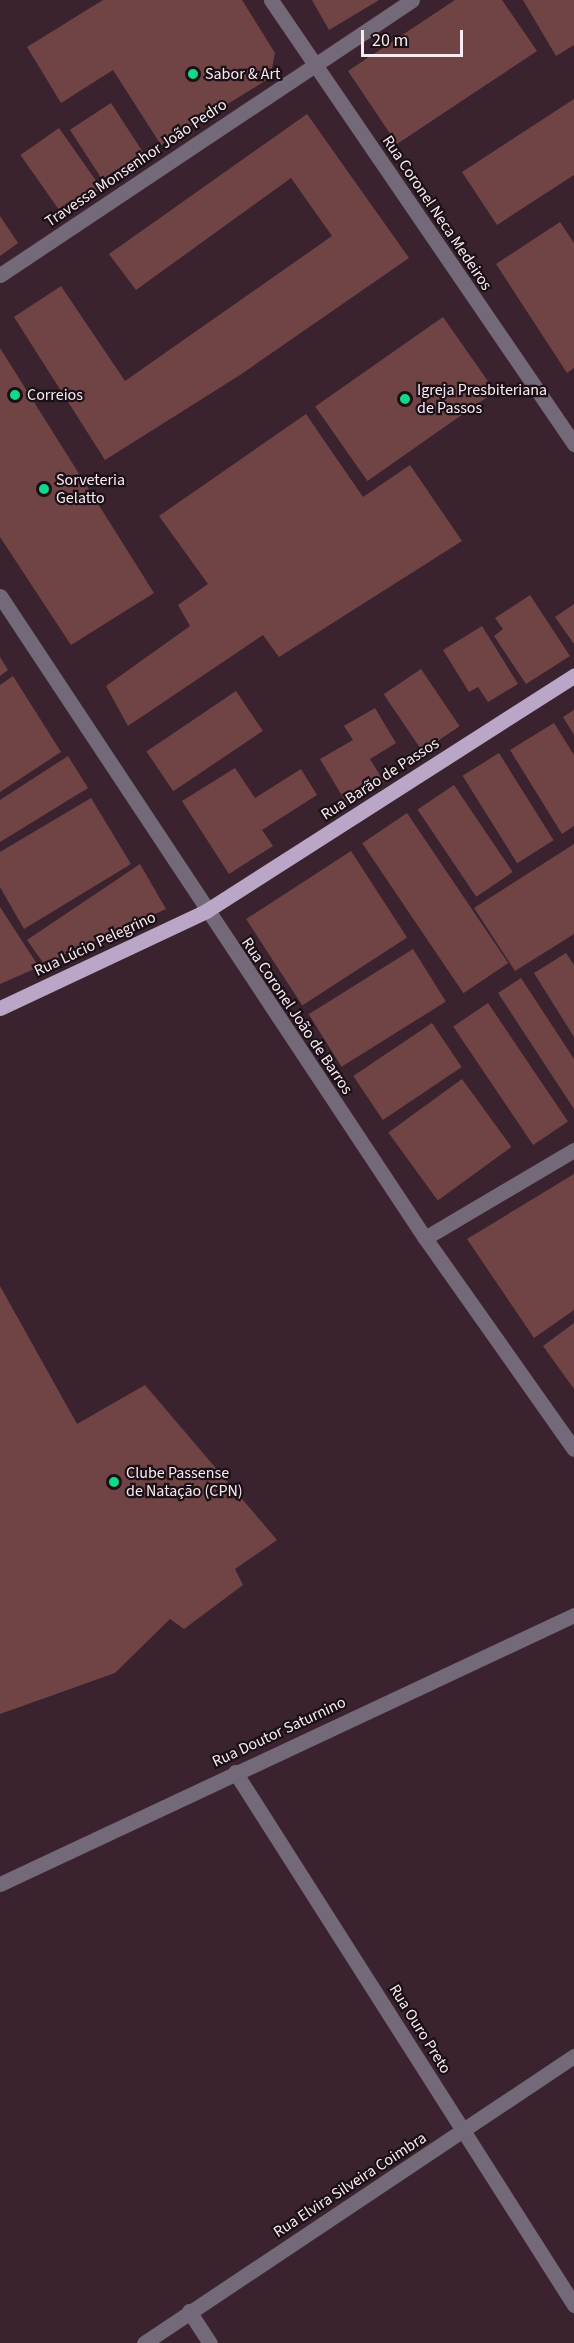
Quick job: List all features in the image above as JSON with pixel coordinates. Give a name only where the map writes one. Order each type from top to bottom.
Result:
[{"type":"main road","name":"Rua Barão de Passos","points":[[206,911],[574,676]]},
{"type":"main road","name":"Rua Lúcio Pelegrino","points":[[0,1008],[206,911]]},
{"type":"street","name":"Rua Coronel Neca Medeiros","points":[[271,0],[574,444]]},
{"type":"street","name":"Travessa Monsenhor João Pedro","points":[[0,275],[412,0]]},
{"type":"street","name":"Rua Coronel João de Barros","points":[[0,596],[206,911],[425,1238],[574,1449]]},
{"type":"street","points":[[425,1238],[574,1150]]},
{"type":"street","name":"Rua Doutor Saturnino","points":[[0,1884],[574,1615]]},
{"type":"street","name":"Rua Ouro Preto","points":[[235,1772],[574,2305]]},
{"type":"street","name":"Rua Elvira Silveira Coimbra","points":[[144,2343],[574,2056]]},
{"type":"street","points":[[189,2311],[210,2343]]},
{"type":"building","name":"Sabor & Art","points":[[103,0],[242,0],[275,53],[270,78],[161,145],[113,70],[61,103],[27,47]]},
{"type":"building","points":[[312,0],[379,0],[329,30]]},
{"type":"building","points":[[455,0],[502,0],[537,51],[397,144],[348,71]]},
{"type":"building","points":[[523,0],[574,0],[574,45],[556,56]]},
{"type":"building","points":[[574,99],[574,175],[497,225],[462,172]]},
{"type":"building","points":[[111,103],[143,152],[102,179],[70,130]]},
{"type":"building","points":[[307,114],[409,258],[240,375],[105,460],[14,317],[61,286],[125,381],[332,236],[291,178],[136,290],[109,254]]},
{"type":"building","points":[[59,128],[101,189],[63,216],[20,155]]},
{"type":"building","points":[[0,216],[18,243],[0,256]]},
{"type":"building","points":[[560,222],[574,243],[574,368],[567,373],[496,264]]},
{"type":"building","name":"Igreja Presbiteriana de Passos","points":[[443,317],[495,392],[367,481],[315,406]]},
{"type":"building","points":[[0,348],[154,593],[71,645],[0,537]]},
{"type":"building","points":[[306,414],[363,497],[410,465],[462,541],[279,657],[263,635],[128,726],[106,686],[190,626],[178,605],[208,584],[159,516]]},
{"type":"building","points":[[530,595],[570,656],[526,684],[494,636],[503,629],[495,618]]},
{"type":"building","points":[[574,604],[574,644],[555,617]]},
{"type":"building","points":[[482,626],[518,684],[488,702],[478,687],[469,692],[443,650]]},
{"type":"building","points":[[0,657],[8,670],[0,676]]},
{"type":"building","points":[[421,669],[460,726],[422,751],[384,694]]},
{"type":"building","points":[[13,676],[61,752],[0,792],[0,685]]},
{"type":"building","points":[[236,691],[263,731],[173,791],[146,751]]},
{"type":"building","points":[[375,708],[396,743],[370,759],[384,782],[347,804],[320,759],[353,740],[344,726]]},
{"type":"building","points":[[574,710],[574,735],[563,717]]},
{"type":"building","points":[[554,723],[574,755],[574,826],[562,834],[510,750]]},
{"type":"building","points":[[499,753],[554,840],[517,863],[463,776]]},
{"type":"building","points":[[68,756],[88,788],[0,842],[0,800]]},
{"type":"building","points":[[235,768],[255,798],[301,769],[317,795],[262,830],[273,846],[229,874],[182,801]]},
{"type":"building","points":[[454,785],[513,872],[476,897],[418,810]]},
{"type":"building","points":[[91,798],[131,864],[24,929],[0,887],[0,852]]},
{"type":"building","points":[[407,813],[508,963],[463,993],[362,843]]},
{"type":"building","points":[[574,844],[574,934],[515,971],[474,908]]},
{"type":"building","points":[[351,851],[407,937],[302,1005],[246,919]]},
{"type":"building","points":[[140,864],[166,909],[44,964],[27,940]]},
{"type":"building","points":[[0,907],[39,967],[0,984]]},
{"type":"building","points":[[413,949],[446,1002],[342,1067],[309,1014]]},
{"type":"building","points":[[566,953],[574,965],[574,1037],[534,973]]},
{"type":"building","points":[[521,978],[574,1059],[574,1109],[498,993]]},
{"type":"building","points":[[488,1003],[568,1122],[533,1145],[453,1026]]},
{"type":"building","points":[[432,1023],[462,1067],[383,1120],[353,1076]]},
{"type":"building","points":[[462,1079],[511,1147],[438,1200],[388,1132]]},
{"type":"building","points":[[574,1174],[574,1310],[534,1338],[467,1239]]},
{"type":"building","name":"Clube Passense de Natação (CPN)","points":[[0,1286],[77,1424],[145,1385],[277,1540],[235,1569],[243,1585],[184,1629],[170,1619],[115,1673],[0,1714]]},
{"type":"building","points":[[574,1323],[574,1389],[543,1346]]},
{"type":"place","name":"Sabor & Art","points":[[193,74]]},
{"type":"place","name":"Correios","points":[[15,395]]},
{"type":"place","name":"Igreja Presbiteriana de Passos","points":[[405,399]]},
{"type":"place","name":"Sorveteria Gelatto","points":[[44,489]]},
{"type":"place","name":"Clube Passense de Natação (CPN)","points":[[114,1482]]}]
